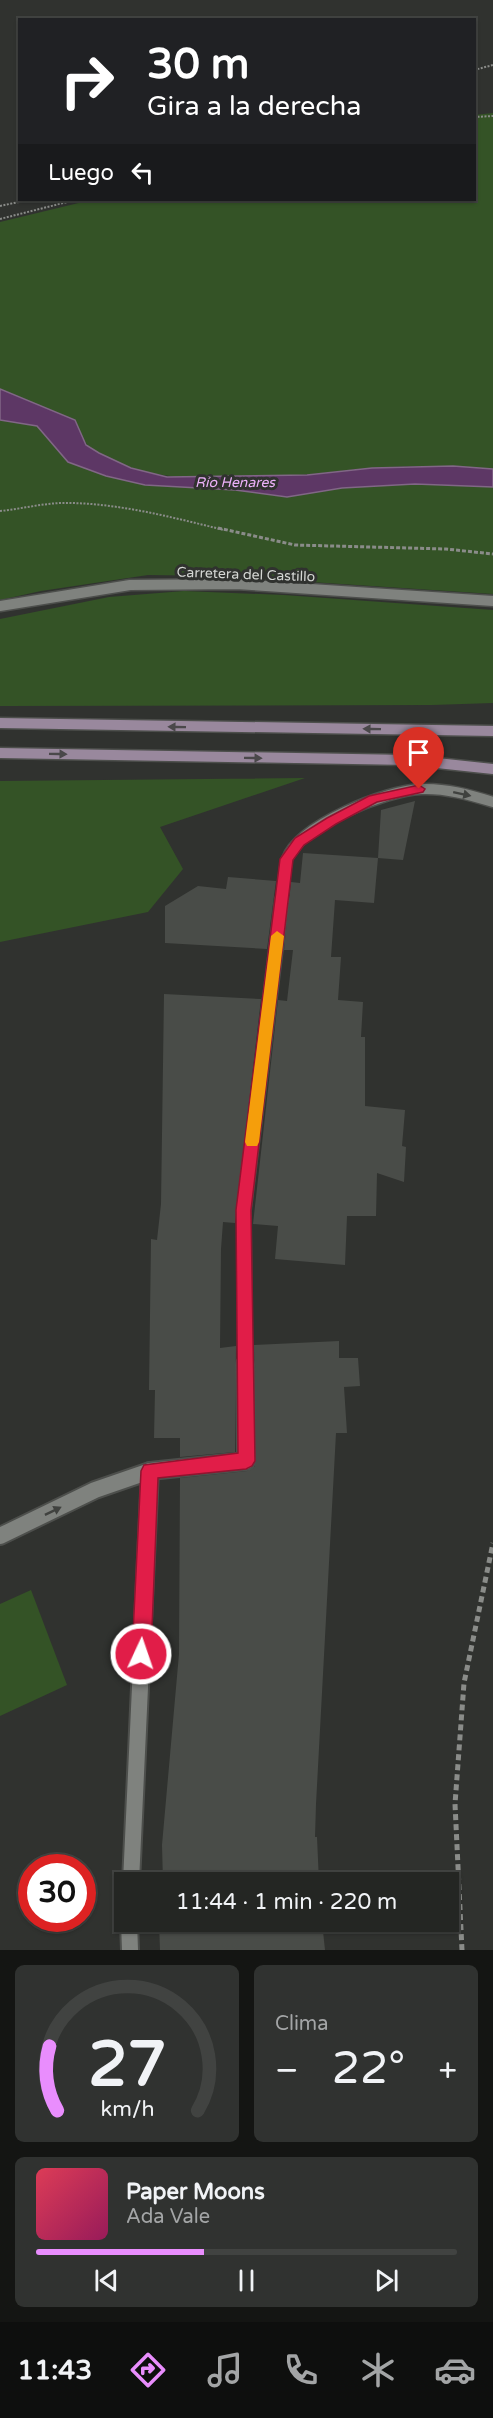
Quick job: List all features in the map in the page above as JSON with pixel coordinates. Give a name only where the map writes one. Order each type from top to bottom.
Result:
[{"type":"main road","points":[[0,723],[493,731]]},
{"type":"main road","points":[[0,753],[409,760],[493,769]]},
{"type":"street","name":"Carretera del Castillo","points":[[0,606],[130,585],[236,584],[493,601]]},
{"type":"street","points":[[0,1536],[95,1490],[150,1471],[246,1461],[244,1210],[287,859],[300,842],[331,821],[374,799],[419,789],[458,792],[493,802]]},
{"type":"street","points":[[131,1872],[150,1471]]},
{"type":"street","points":[[129,1932],[130,1950]]},
{"type":"path","points":[[476,69],[493,65]]},
{"type":"path","points":[[476,117],[493,116]]},
{"type":"path","points":[[0,206],[23,201]]},
{"type":"path","points":[[0,219],[71,201]]},
{"type":"path","points":[[0,511],[63,503],[153,515],[225,530],[262,541],[356,549],[442,548],[493,554]]},
{"type":"path","points":[[462,1950],[455,1793],[464,1683],[493,1544]]},
{"type":"green space","points":[[493,113],[493,469],[400,466],[220,479],[160,475],[114,462],[89,447],[79,430],[59,416],[0,389],[0,222],[87,201],[476,201],[476,115]]},
{"type":"green space","points":[[0,420],[37,426],[68,462],[106,476],[145,485],[235,490],[287,497],[342,488],[415,484],[493,487],[493,594],[221,576],[148,575],[41,591],[0,600]]},
{"type":"green space","points":[[184,591],[284,595],[493,610],[493,703],[0,706],[0,619],[109,597]]},
{"type":"green space","points":[[305,778],[160,827],[183,869],[148,912],[0,942],[0,781]]},
{"type":"green space","points":[[31,1590],[67,1685],[0,1716],[0,1604]]},
{"type":"water","name":"Río Henares","points":[[0,389],[75,420],[86,445],[99,453],[131,468],[167,477],[307,475],[372,468],[453,466],[493,469],[493,487],[415,484],[342,488],[287,497],[235,490],[145,485],[106,476],[68,462],[37,426],[0,420]]},
{"type":"building","points":[[415,801],[403,860],[378,858],[381,810]]},
{"type":"building","points":[[303,853],[378,858],[374,903],[335,900],[331,957],[341,957],[338,1000],[363,1002],[361,1037],[365,1037],[365,1106],[405,1110],[402,1146],[406,1147],[404,1182],[377,1173],[376,1216],[347,1216],[345,1265],[275,1259],[278,1226],[253,1224],[278,1000],[287,1001],[293,950],[284,950],[291,882],[300,883]]},
{"type":"building","points":[[228,877],[276,881],[267,949],[165,943],[165,906],[198,886],[226,889]]},
{"type":"building","points":[[164,994],[261,999],[235,1223],[223,1222],[221,1249],[220,1348],[236,1346],[235,1452],[180,1457],[180,1438],[154,1438],[155,1390],[149,1390],[151,1239],[157,1240],[161,1204]]},
{"type":"building","points":[[339,1341],[339,1358],[358,1358],[360,1386],[344,1387],[347,1433],[336,1433],[316,1804],[315,1837],[317,1837],[319,1872],[163,1872],[162,1845],[179,1654],[180,1478],[247,1471],[255,1466],[254,1345]]},
{"type":"building","points":[[159,1932],[323,1932],[325,1950],[160,1950]]},
{"type":"slow traffic","points":[[252,1142],[277,936]]},
{"type":"route","points":[[141,1654],[150,1471],[246,1461],[244,1210],[287,859],[300,842],[331,821],[374,799],[419,789]]}]
